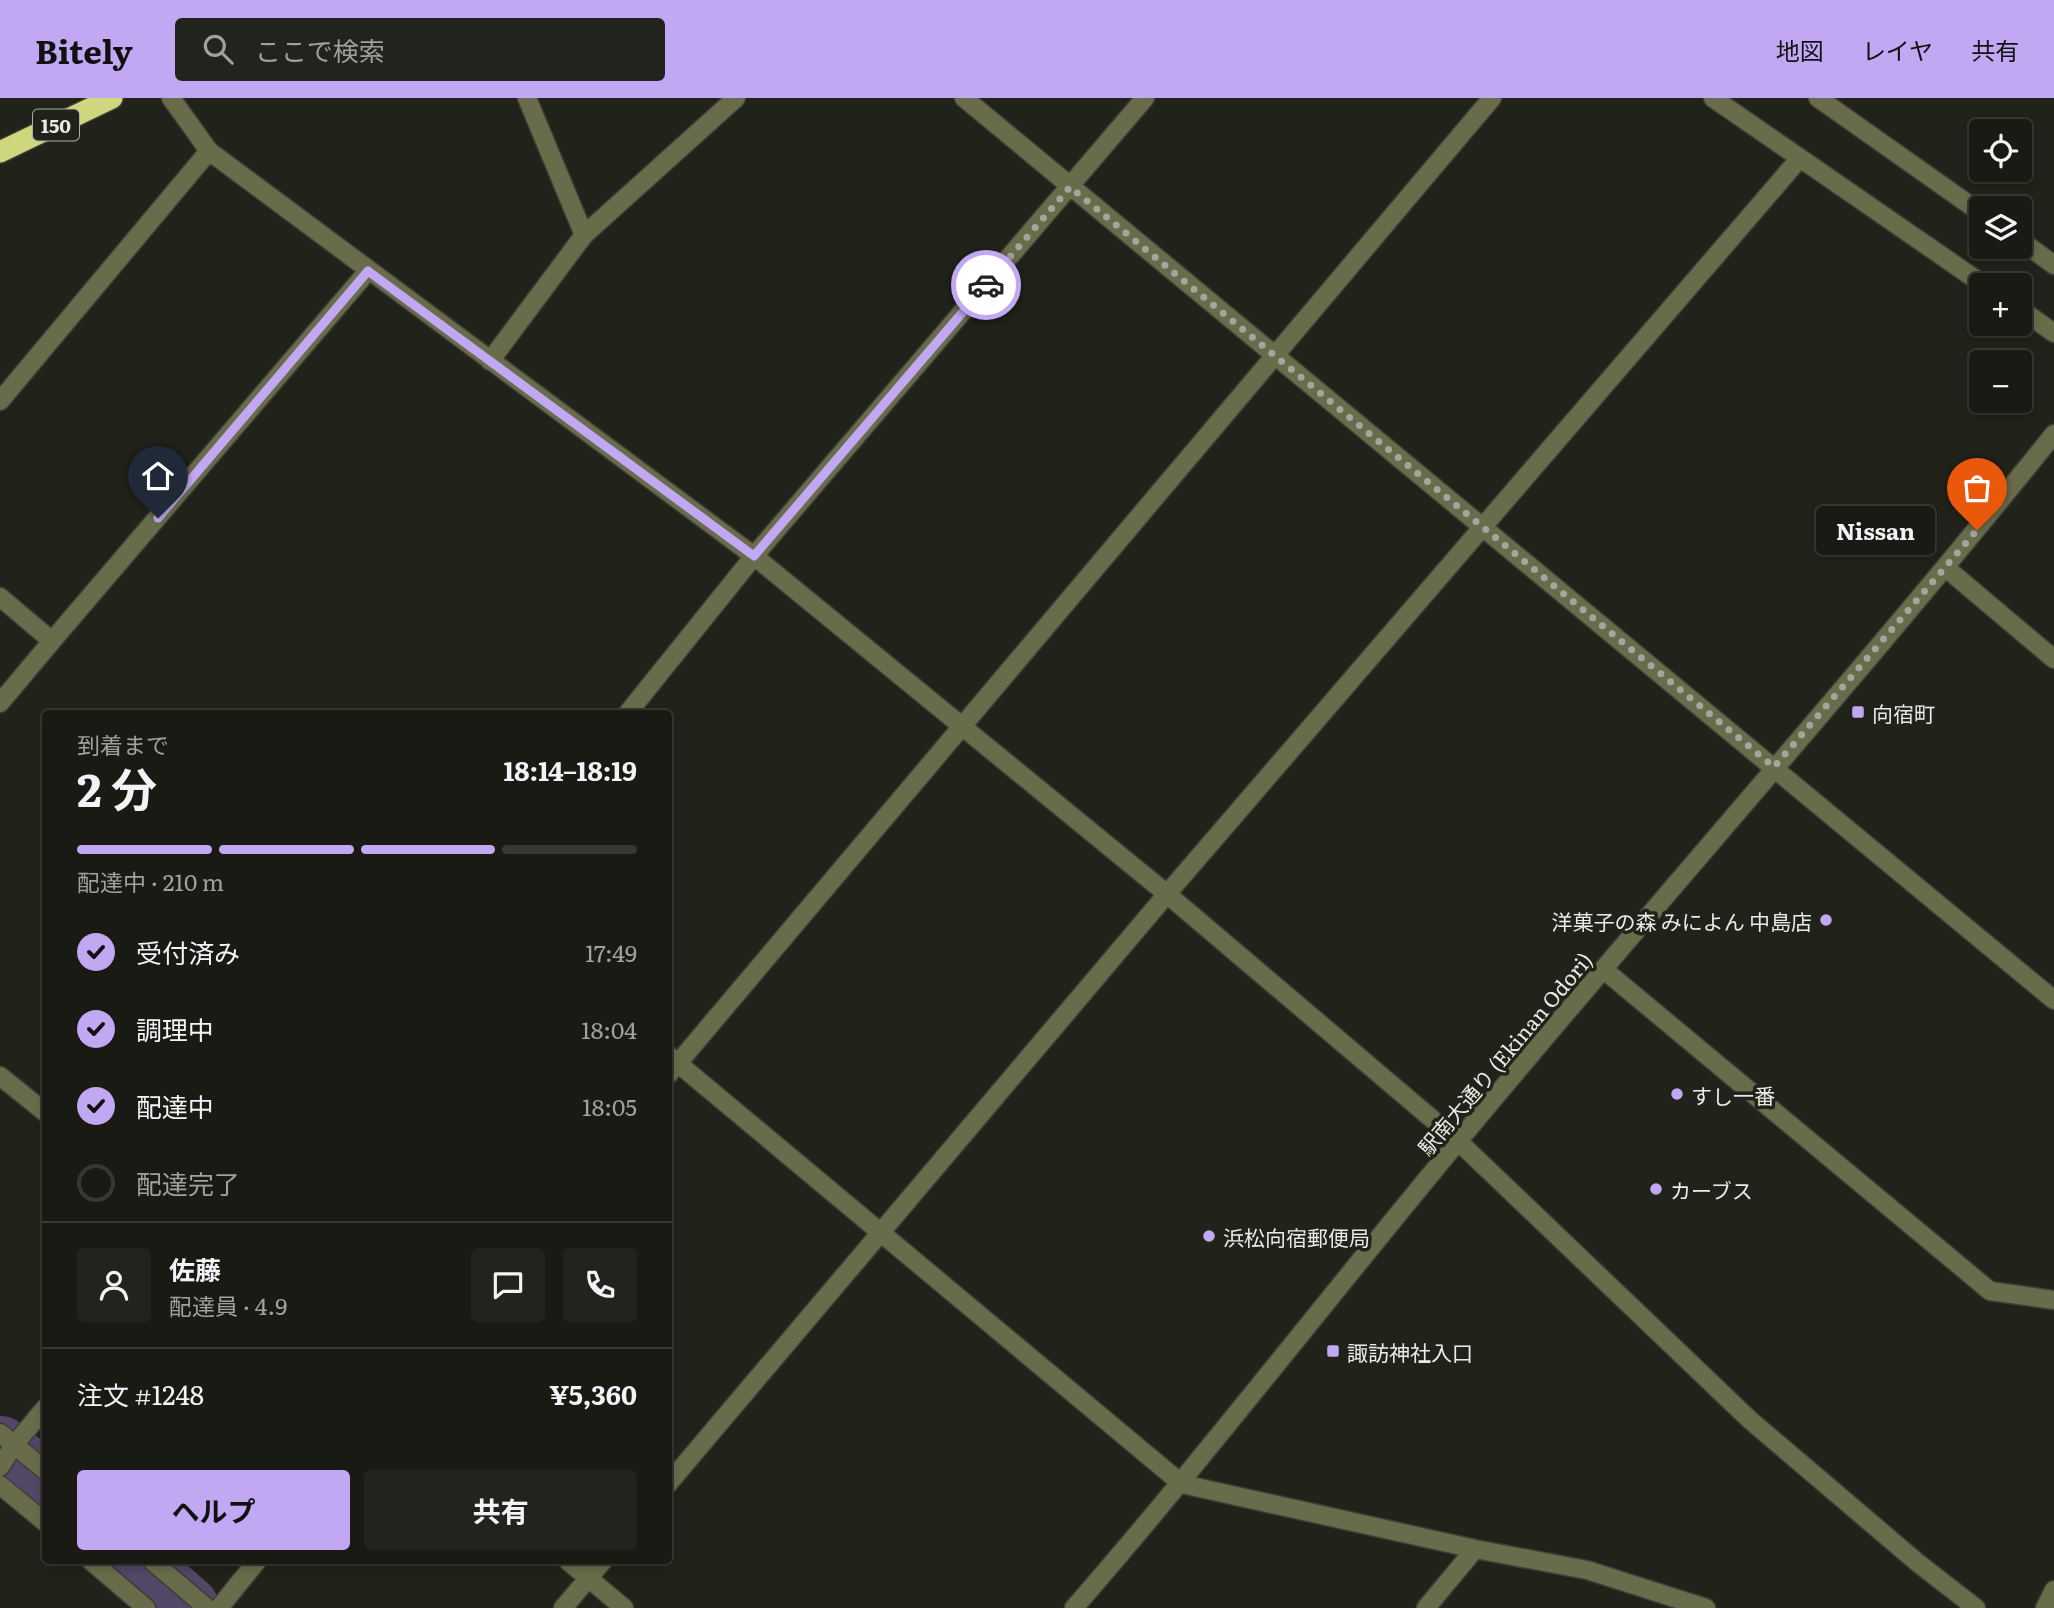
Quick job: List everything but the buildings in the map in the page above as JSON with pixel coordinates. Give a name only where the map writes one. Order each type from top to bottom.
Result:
[{"type":"highway","name":"150","points":[[0,152],[112,98]]},
{"type":"street","points":[[171,98],[209,151],[754,556],[1167,894],[1458,1141],[1750,1420],[1976,1608]]},
{"type":"street","points":[[527,98],[584,235]]},
{"type":"street","points":[[490,361],[584,235],[736,98]]},
{"type":"street","points":[[964,98],[2054,1000]]},
{"type":"street","points":[[630,710],[754,556],[1145,98]]},
{"type":"street","points":[[1492,98],[1277,356],[672,1065],[883,1234],[1182,1484],[1475,1549],[1587,1570],[1706,1608]]},
{"type":"street","points":[[1713,98],[1969,275]]},
{"type":"street","points":[[1818,98],[1843,105],[1969,204]]},
{"type":"street","points":[[0,401],[209,151]]},
{"type":"street","points":[[672,1479],[883,1234],[1167,894],[1800,158]]},
{"type":"street","points":[[2032,249],[2054,265]]},
{"type":"street","points":[[0,703],[368,271]]},
{"type":"street","points":[[2032,317],[2054,333]]},
{"type":"street","name":"駅南大通り (Ekinan Odori)","points":[[1074,1608],[1182,1484],[1458,1141],[1946,568],[2054,434]]},
{"type":"street","points":[[1946,568],[2054,659]]},
{"type":"street","points":[[0,597],[52,641]]},
{"type":"street","points":[[1604,969],[1990,1291],[2054,1300]]},
{"type":"street","points":[[0,1076],[42,1110]]},
{"type":"street","points":[[0,1467],[7,1439],[42,1410]]},
{"type":"street","points":[[7,1439],[42,1468]]},
{"type":"street","points":[[0,1485],[42,1520]]},
{"type":"street","points":[[1426,1608],[1475,1549]]},
{"type":"street","points":[[95,1564],[146,1608]]},
{"type":"street","points":[[156,1564],[207,1608]]},
{"type":"street","points":[[219,1608],[255,1564]]},
{"type":"street","points":[[572,1564],[624,1608]]},
{"type":"street","points":[[563,1608],[600,1564]]},
{"type":"street","points":[[2045,1608],[2054,1590]]},
{"type":"waterway","points":[[0,1449],[42,1483]]},
{"type":"waterway","points":[[135,1564],[186,1608]]},
{"type":"way so far","points":[[986,285],[1070,187],[1774,767],[1977,530]]},
{"type":"place","name":"Nissan","points":[[1977,530]]},
{"type":"place","name":"向宿町","points":[[1858,712]]},
{"type":"place","name":"洋菓子の森 みによん 中島店","points":[[1826,920]]},
{"type":"place","name":"すし一番","points":[[1677,1094]]},
{"type":"place","name":"カーブス","points":[[1656,1189]]},
{"type":"place","name":"浜松向宿郵便局","points":[[1209,1236]]},
{"type":"place","name":"諏訪神社入口","points":[[1333,1351]]},
{"type":"route","points":[[158,518],[368,271],[754,556],[986,285]]}]
